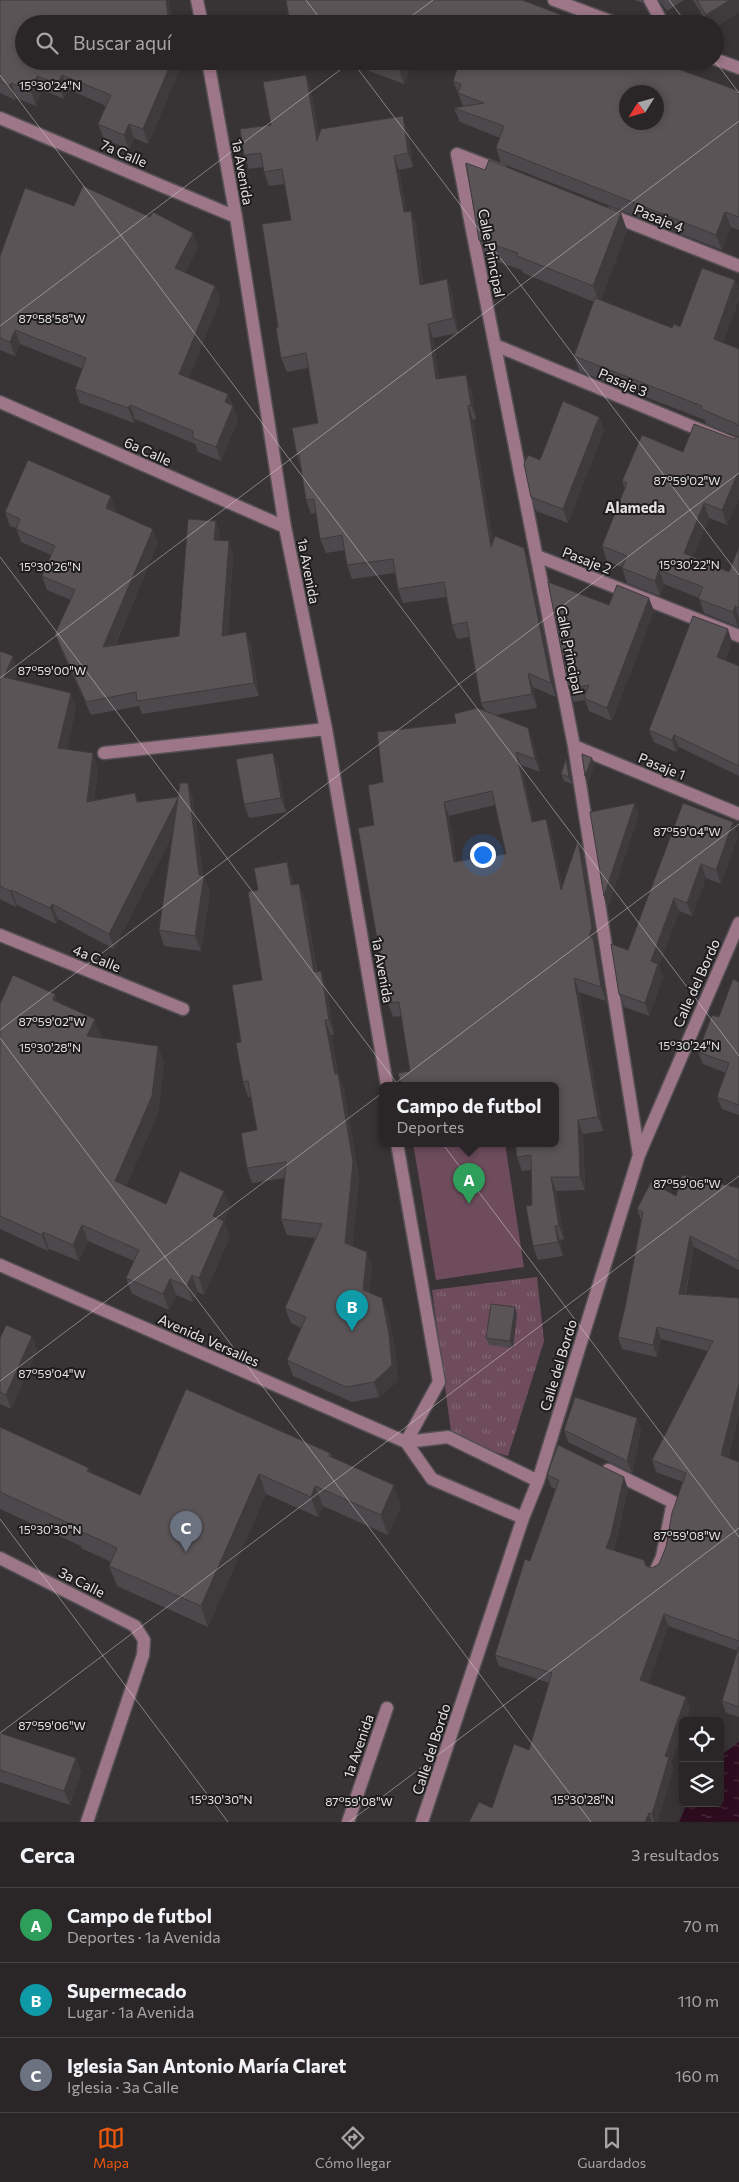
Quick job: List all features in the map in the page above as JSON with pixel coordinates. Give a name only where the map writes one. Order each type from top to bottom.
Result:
[{"type":"street","points":[[197,0],[200,15]]},
{"type":"street","points":[[554,0],[594,15]]},
{"type":"street","points":[[650,0],[658,15]]},
{"type":"street","points":[[724,63],[739,68]]},
{"type":"street","name":"1a Avenida","points":[[210,70],[236,217],[285,527],[326,729],[386,1082]]},
{"type":"street","name":"7a Calle","points":[[0,118],[236,217]]},
{"type":"street","name":"Calle Principal","points":[[512,175],[457,154],[574,746],[639,1155]]},
{"type":"street","name":"Pasaje 4","points":[[594,208],[739,266]]},
{"type":"street","name":"Pasaje 3","points":[[495,345],[739,446]]},
{"type":"street","name":"6a Calle","points":[[0,402],[285,527]]},
{"type":"street","name":"Pasaje 2","points":[[537,556],[739,636]]},
{"type":"street","points":[[104,753],[326,729]]},
{"type":"street","name":"Pasaje 1","points":[[574,746],[739,814]]},
{"type":"street","name":"Calle del Bordo","points":[[422,1822],[523,1518],[554,1444],[639,1155],[739,923]]},
{"type":"street","name":"4a Calle","points":[[0,935],[183,1009]]},
{"type":"street","points":[[398,1147],[439,1382],[406,1442]]},
{"type":"street","name":"Avenida Versalles","points":[[0,1265],[406,1442]]},
{"type":"street","points":[[406,1442],[448,1437],[538,1482]]},
{"type":"street","points":[[406,1442],[432,1479],[523,1518]]},
{"type":"street","points":[[594,1463],[673,1502],[662,1557],[656,1572]]},
{"type":"street","name":"3a Calle","points":[[0,1558],[135,1626],[144,1640],[143,1655],[87,1822]]},
{"type":"street","name":"1a Avenida","points":[[348,1822],[387,1708]]},
{"type":"green space","points":[[414,1147],[506,1147],[524,1267],[436,1280]]},
{"type":"green space","points":[[537,1277],[544,1341],[508,1456],[452,1439],[432,1290]]},
{"type":"water","points":[[739,1742],[739,1822],[679,1822],[685,1807],[724,1807],[724,1753]]},
{"type":"building","points":[[0,0],[166,0],[168,15],[15,15],[15,70],[168,70],[143,129],[129,124],[124,135],[98,124],[111,95],[62,75],[58,84],[37,76],[31,91],[11,83],[9,86],[0,81]]},
{"type":"building","points":[[286,0],[522,0],[562,15],[288,15]]},
{"type":"building","points":[[697,0],[730,0],[706,15]]},
{"type":"building","points":[[457,70],[681,70],[739,91],[739,217],[725,212],[716,235],[496,148],[504,126],[454,108],[484,103],[458,93],[461,84],[453,81]]},
{"type":"building","points":[[306,75],[317,141],[321,129],[403,116],[408,153],[394,156],[404,212],[411,211],[420,285],[447,279],[453,318],[428,324],[436,379],[466,375],[471,405],[468,406],[491,547],[495,536],[524,548],[551,683],[528,673],[532,694],[481,703],[467,622],[452,625],[444,582],[398,589],[393,559],[347,565],[342,535],[320,539],[314,499],[306,500],[299,455],[297,456],[292,428],[318,423],[306,353],[281,358],[262,224],[291,220],[282,169],[264,172],[261,153],[244,155],[240,129],[271,125],[263,82]]},
{"type":"building","points":[[489,160],[621,213],[593,286],[517,256],[518,253],[479,240],[466,163],[485,170]]},
{"type":"building","points":[[83,186],[150,217],[153,212],[193,233],[175,268],[215,286],[179,374],[228,394],[225,402],[233,406],[216,447],[193,438],[193,431],[130,405],[128,408],[75,389],[86,358],[15,330],[10,342],[0,338],[0,256],[25,188],[74,206]]},
{"type":"building","points":[[702,268],[735,280],[714,339],[739,349],[739,426],[701,409],[702,406],[574,356],[595,298],[672,328],[674,324],[680,327]]},
{"type":"building","points":[[563,401],[599,417],[563,509],[531,497],[524,464],[528,455],[540,460]]},
{"type":"building","points":[[694,424],[734,439],[739,436],[739,473],[722,510],[704,503],[684,553],[729,572],[739,547],[739,608],[735,606],[733,612],[698,599],[703,587],[659,570],[655,581],[622,568],[627,556],[602,546],[627,483],[622,481],[642,435],[683,452]]},
{"type":"building","points":[[28,460],[111,496],[106,508],[153,529],[103,647],[179,636],[188,519],[216,521],[214,540],[229,541],[222,636],[246,632],[254,683],[137,701],[136,692],[86,702],[55,634],[75,590],[42,576],[55,546],[16,529],[20,519],[5,512]]},
{"type":"building","points":[[548,582],[609,605],[617,585],[649,598],[607,708],[584,698],[589,685],[569,689]]},
{"type":"building","points":[[693,616],[728,629],[717,657],[739,666],[739,766],[674,735],[672,740],[649,730]]},
{"type":"building","points":[[0,651],[13,656],[4,677],[71,693],[58,748],[93,753],[87,802],[135,793],[137,802],[178,797],[180,783],[188,783],[199,875],[204,876],[195,936],[159,930],[178,798],[109,934],[52,904],[50,908],[0,886]]},
{"type":"building","points":[[477,708],[528,728],[535,759],[516,752],[532,822],[546,819],[561,890],[578,840],[592,928],[589,936],[593,938],[601,987],[574,978],[598,1117],[578,1120],[580,1177],[551,1177],[559,1226],[555,1226],[558,1242],[533,1246],[526,1206],[532,1205],[531,1155],[517,1157],[516,1147],[559,1147],[559,1082],[400,1082],[398,1073],[410,1071],[399,1002],[388,1003],[358,828],[374,825],[368,785],[383,782],[377,732],[456,723],[454,714]],"holes":[[[492,791],[506,854],[454,862],[444,802]]]},
{"type":"building","points":[[273,753],[281,798],[244,804],[236,759]]},
{"type":"building","points":[[582,754],[592,758],[585,776]]},
{"type":"building","points":[[566,759],[569,777],[561,774]]},
{"type":"building","points":[[635,803],[604,896],[590,812]]},
{"type":"building","points":[[683,803],[733,822],[716,870],[701,864],[687,903],[674,898],[651,961],[658,964],[645,1003],[619,994],[611,944],[628,950]]},
{"type":"building","points":[[287,862],[291,885],[299,884],[314,972],[321,971],[329,1020],[325,1020],[335,1074],[338,1074],[353,1162],[345,1243],[367,1252],[363,1290],[382,1298],[389,1334],[392,1365],[374,1382],[346,1387],[287,1360],[306,1317],[285,1308],[322,1224],[281,1219],[286,1162],[247,1168],[241,1133],[257,1130],[248,1081],[243,1082],[236,1043],[241,1042],[232,985],[262,980],[248,892],[258,890],[254,868]]},
{"type":"building","points":[[13,975],[55,994],[53,1000],[95,1019],[87,1036],[158,1046],[152,1096],[115,1181],[166,1204],[180,1171],[224,1191],[213,1216],[224,1221],[199,1278],[192,1275],[187,1286],[170,1279],[163,1294],[126,1278],[139,1250],[82,1225],[73,1245],[43,1232],[42,1235],[0,1216],[0,1004]]},
{"type":"building","points":[[733,979],[739,982],[739,1105],[717,1097],[729,1063],[698,1052],[712,1015],[719,1017]]},
{"type":"building","points":[[682,1175],[739,1188],[739,1261],[690,1236],[679,1294],[739,1298],[739,1384],[721,1455],[739,1462],[739,1641],[664,1614],[640,1680],[686,1697],[665,1756],[669,1757],[652,1814],[649,1813],[645,1822],[469,1822],[479,1802],[492,1808],[514,1744],[529,1750],[552,1673],[495,1655],[525,1559],[530,1561],[559,1480],[547,1475],[558,1445],[624,1477],[611,1535],[606,1548],[644,1560],[646,1566],[652,1568],[659,1564],[666,1547],[672,1513],[686,1473],[652,1460],[713,1341],[657,1327],[653,1345],[618,1337],[643,1212],[637,1209],[651,1182],[676,1196]]},
{"type":"building","points":[[491,1304],[515,1307],[510,1341],[486,1338]]},
{"type":"building","points":[[6,1325],[32,1336],[6,1395],[0,1392],[0,1338]]},
{"type":"building","points":[[186,1389],[330,1453],[329,1456],[394,1485],[381,1515],[315,1486],[311,1497],[259,1474],[201,1606],[109,1566],[117,1548],[74,1528],[75,1526],[0,1492],[0,1427],[89,1468],[87,1471],[140,1495]]},
{"type":"building","points":[[575,1397],[637,1418],[627,1461],[564,1430]]},
{"type":"building","points":[[739,1646],[739,1707],[722,1701]]},
{"type":"building","points":[[0,1733],[76,1758],[64,1791],[0,1770]]},
{"type":"place","name":"Campo de futbol","points":[[469,1204]]},
{"type":"place","name":"Supermecado","points":[[352,1331]]},
{"type":"place","name":"Iglesia San Antonio María Claret","points":[[186,1552]]},
{"type":"district","name":"Alameda","points":[[635,507]]}]
